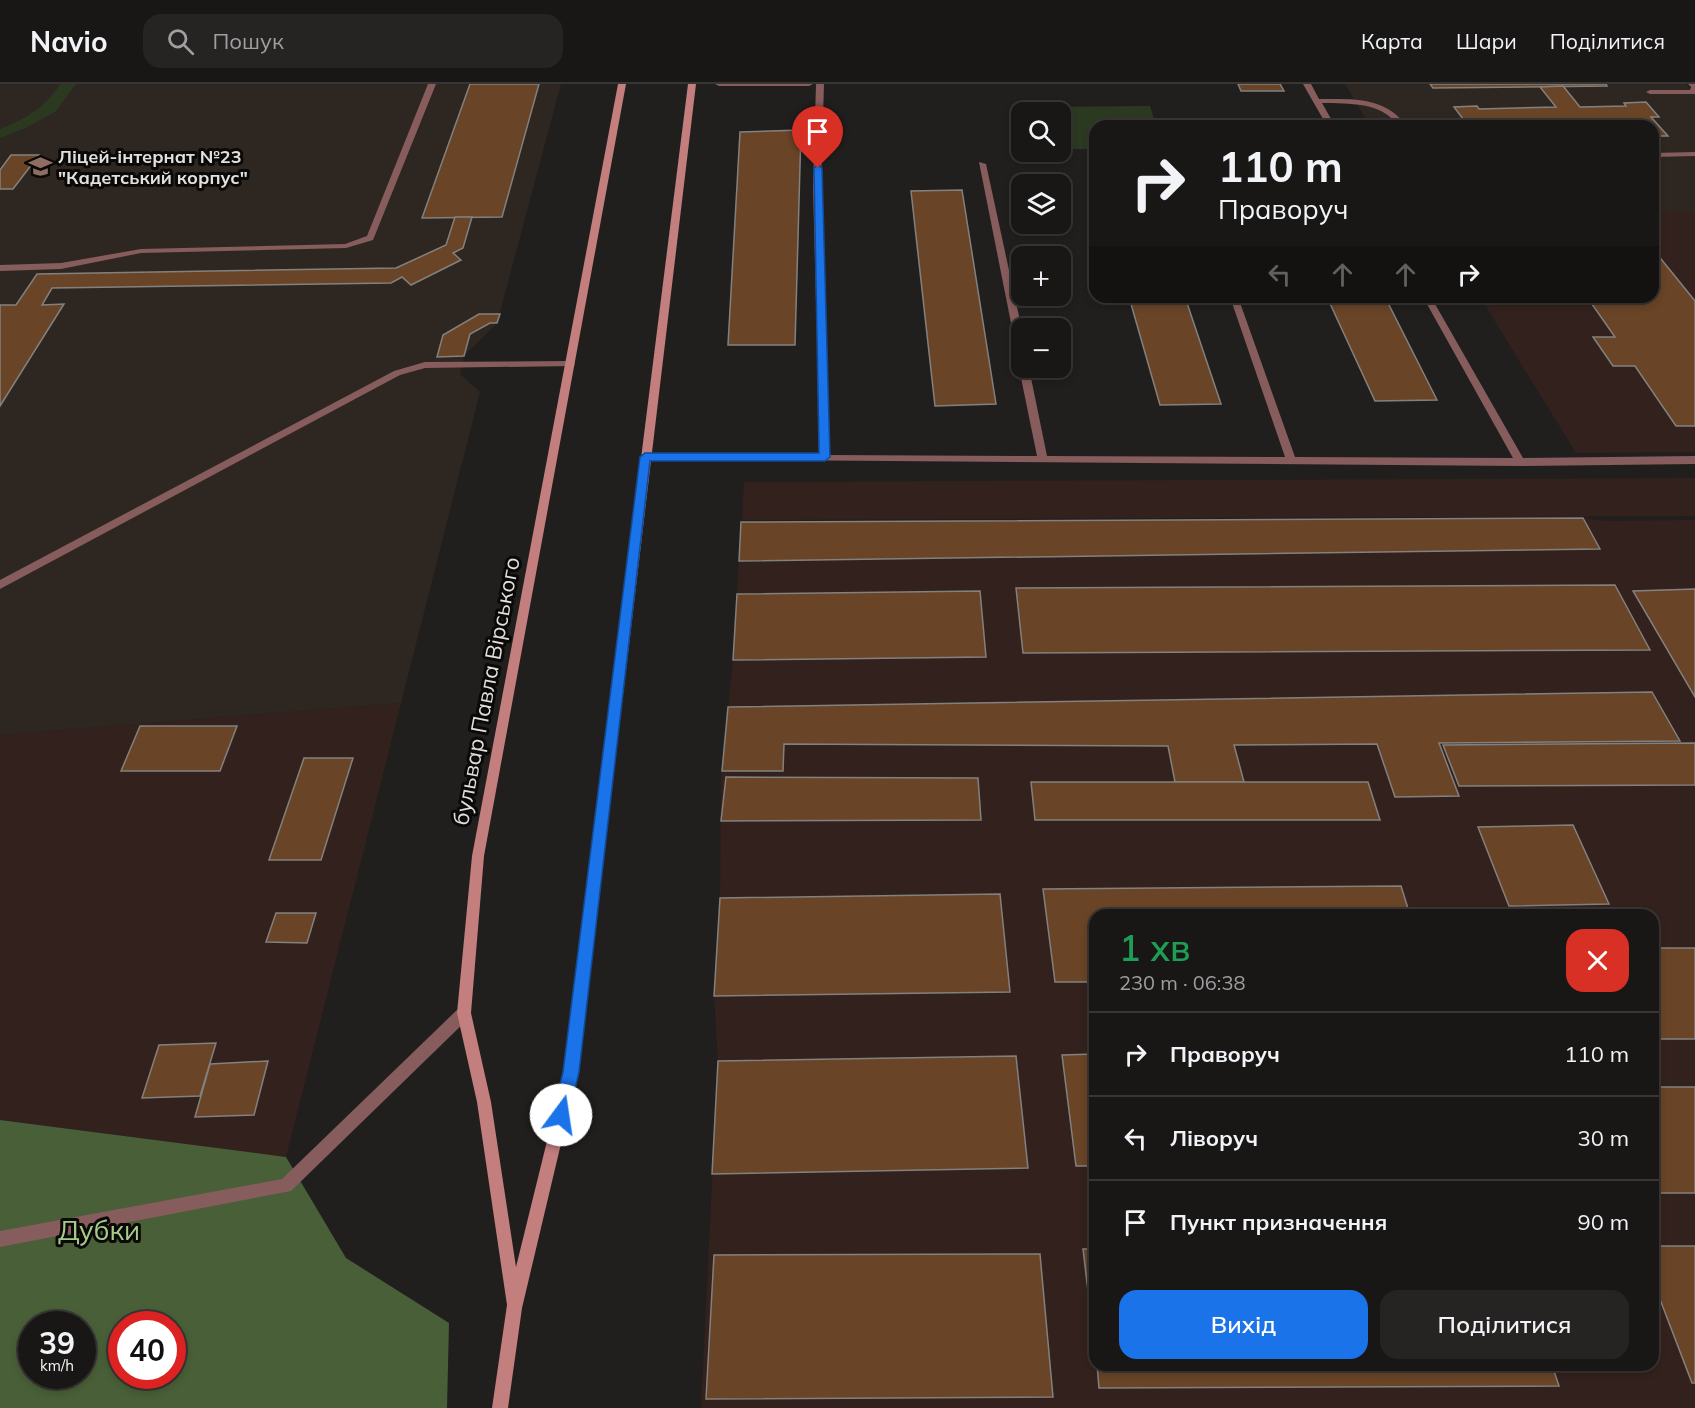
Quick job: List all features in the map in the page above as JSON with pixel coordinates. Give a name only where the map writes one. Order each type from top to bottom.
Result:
[{"type":"street","name":"бульвар Павла Вірського","points":[[514,1308],[484,1102],[464,1013],[478,856],[622,84]]},
{"type":"street","name":"бульвар Павла Вірського","points":[[500,1408],[514,1308],[571,1072],[692,84]]},
{"type":"lane","points":[[0,268],[61,266],[141,251],[346,246],[370,238],[432,84]]},
{"type":"lane","points":[[719,84],[809,84]]},
{"type":"lane","points":[[820,84],[817,187],[825,457]]},
{"type":"lane","points":[[1307,84],[1328,120]]},
{"type":"lane","points":[[1650,92],[1692,92],[1695,87],[1692,84]]},
{"type":"lane","points":[[1317,101],[1375,105],[1397,116],[1399,120]]},
{"type":"lane","points":[[1659,155],[1695,154]]},
{"type":"lane","points":[[982,164],[1015,318]]},
{"type":"lane","points":[[1236,303],[1291,460]]},
{"type":"lane","points":[[1430,303],[1520,462]]},
{"type":"lane","points":[[0,585],[396,373],[425,365],[570,364]]},
{"type":"lane","points":[[1026,378],[1043,459]]},
{"type":"lane","points":[[645,457],[1520,462],[1695,460]]},
{"type":"lane","points":[[0,1239],[286,1186],[464,1013]]},
{"type":"shaded area","points":[[0,84],[561,84],[497,323],[464,356],[460,374],[480,392],[401,703],[0,735]]},
{"type":"shaded area","points":[[1345,84],[1686,84],[1695,95],[1695,212],[1659,212],[1659,120],[1366,120]]},
{"type":"shaded area","points":[[1659,212],[1695,212],[1695,452],[1576,453],[1484,303],[1659,303]]},
{"type":"shaded area","points":[[1695,478],[1695,516],[742,520],[744,482]]},
{"type":"shaded area","points":[[1583,518],[1607,521],[1695,520],[1695,1408],[701,1408],[718,1061],[714,996],[720,898],[721,777],[733,660],[741,522]]},
{"type":"shaded area","points":[[401,703],[286,1157],[0,1120],[0,735]]},
{"type":"green space","points":[[61,84],[76,84],[55,112],[0,138],[0,129],[19,121],[34,111],[48,100]]},
{"type":"green space","points":[[1150,106],[1154,120],[1089,120],[1089,149],[1071,149],[1071,107]]},
{"type":"green space","name":"Дубки","points":[[0,1120],[286,1157],[346,1258],[449,1323],[447,1408],[0,1408]]},
{"type":"building","points":[[470,84],[539,84],[502,217],[422,218]]},
{"type":"building","points":[[1238,84],[1280,84],[1284,91],[1241,91]]},
{"type":"building","points":[[1430,84],[1606,84],[1607,86],[1433,88]]},
{"type":"building","points":[[1563,86],[1580,107],[1626,106],[1624,103],[1646,102],[1659,117],[1651,117],[1654,120],[1468,120],[1463,119],[1454,107],[1477,106],[1479,109],[1556,107],[1540,87]]},
{"type":"building","points":[[1659,126],[1668,136],[1659,136]]},
{"type":"building","points":[[801,130],[795,345],[728,345],[740,132]]},
{"type":"building","points":[[11,155],[39,155],[13,189],[0,189],[0,170]]},
{"type":"building","points":[[962,190],[996,404],[935,406],[911,191]]},
{"type":"building","points":[[455,217],[472,217],[463,248],[453,253],[461,260],[411,285],[402,277],[391,283],[52,288],[42,305],[64,304],[0,406],[0,305],[16,305],[37,274],[396,268],[446,245]]},
{"type":"building","points":[[1659,256],[1695,301],[1695,426],[1676,426],[1635,366],[1613,366],[1593,337],[1615,337],[1591,303],[1659,303]]},
{"type":"building","points":[[1131,303],[1187,303],[1221,404],[1160,405]]},
{"type":"building","points":[[1330,303],[1388,303],[1437,400],[1375,401]]},
{"type":"building","points":[[479,314],[500,314],[497,323],[490,323],[470,334],[464,356],[437,357],[443,335]]},
{"type":"building","points":[[1583,518],[1600,549],[739,561],[741,522]]},
{"type":"building","points":[[1615,585],[1650,650],[1023,653],[1016,588]]},
{"type":"building","points":[[1695,589],[1695,697],[1633,591]]},
{"type":"building","points":[[980,591],[986,657],[733,660],[737,594]]},
{"type":"building","points":[[1652,692],[1680,741],[1439,743],[1459,796],[1395,797],[1377,744],[1234,745],[1244,782],[1175,782],[1168,746],[784,744],[783,771],[722,771],[728,707]]},
{"type":"building","points":[[140,726],[237,726],[220,771],[121,771]]},
{"type":"building","points":[[1695,743],[1695,785],[1459,786],[1443,745]]},
{"type":"building","points":[[304,758],[353,758],[321,860],[269,860]]},
{"type":"building","points":[[726,777],[978,778],[981,820],[721,821]]},
{"type":"building","points":[[1031,782],[1368,782],[1380,820],[1035,820]]},
{"type":"building","points":[[1573,825],[1609,904],[1509,906],[1478,827]]},
{"type":"building","points":[[1401,886],[1408,909],[1089,909],[1089,982],[1055,982],[1043,889]]},
{"type":"building","points":[[1000,894],[1010,992],[714,996],[720,898]]},
{"type":"building","points":[[276,913],[316,913],[307,943],[266,942]]},
{"type":"building","points":[[1659,948],[1695,948],[1695,1039],[1659,1039]]},
{"type":"building","points":[[216,1043],[200,1096],[142,1098],[159,1045]]},
{"type":"building","points":[[1089,1054],[1089,1166],[1076,1166],[1062,1055]]},
{"type":"building","points":[[1016,1056],[1028,1168],[712,1174],[718,1061]]},
{"type":"building","points":[[268,1061],[254,1115],[195,1117],[210,1064]]},
{"type":"building","points":[[1659,1087],[1695,1087],[1695,1193],[1659,1193]]},
{"type":"building","points":[[1659,1246],[1695,1246],[1695,1383],[1692,1383],[1659,1297]]},
{"type":"building","points":[[1083,1249],[1089,1249],[1089,1300]]},
{"type":"building","points":[[1040,1254],[1053,1397],[706,1399],[714,1255]]},
{"type":"building","points":[[1098,1371],[1554,1371],[1559,1386],[1099,1388]]},
{"type":"place","name":"Ліцей-інтернат №23 \"Кадетський корпус\"","points":[[40,166]]},
{"type":"route","points":[[561,1115],[571,1072],[645,457],[825,457],[818,168]]}]
